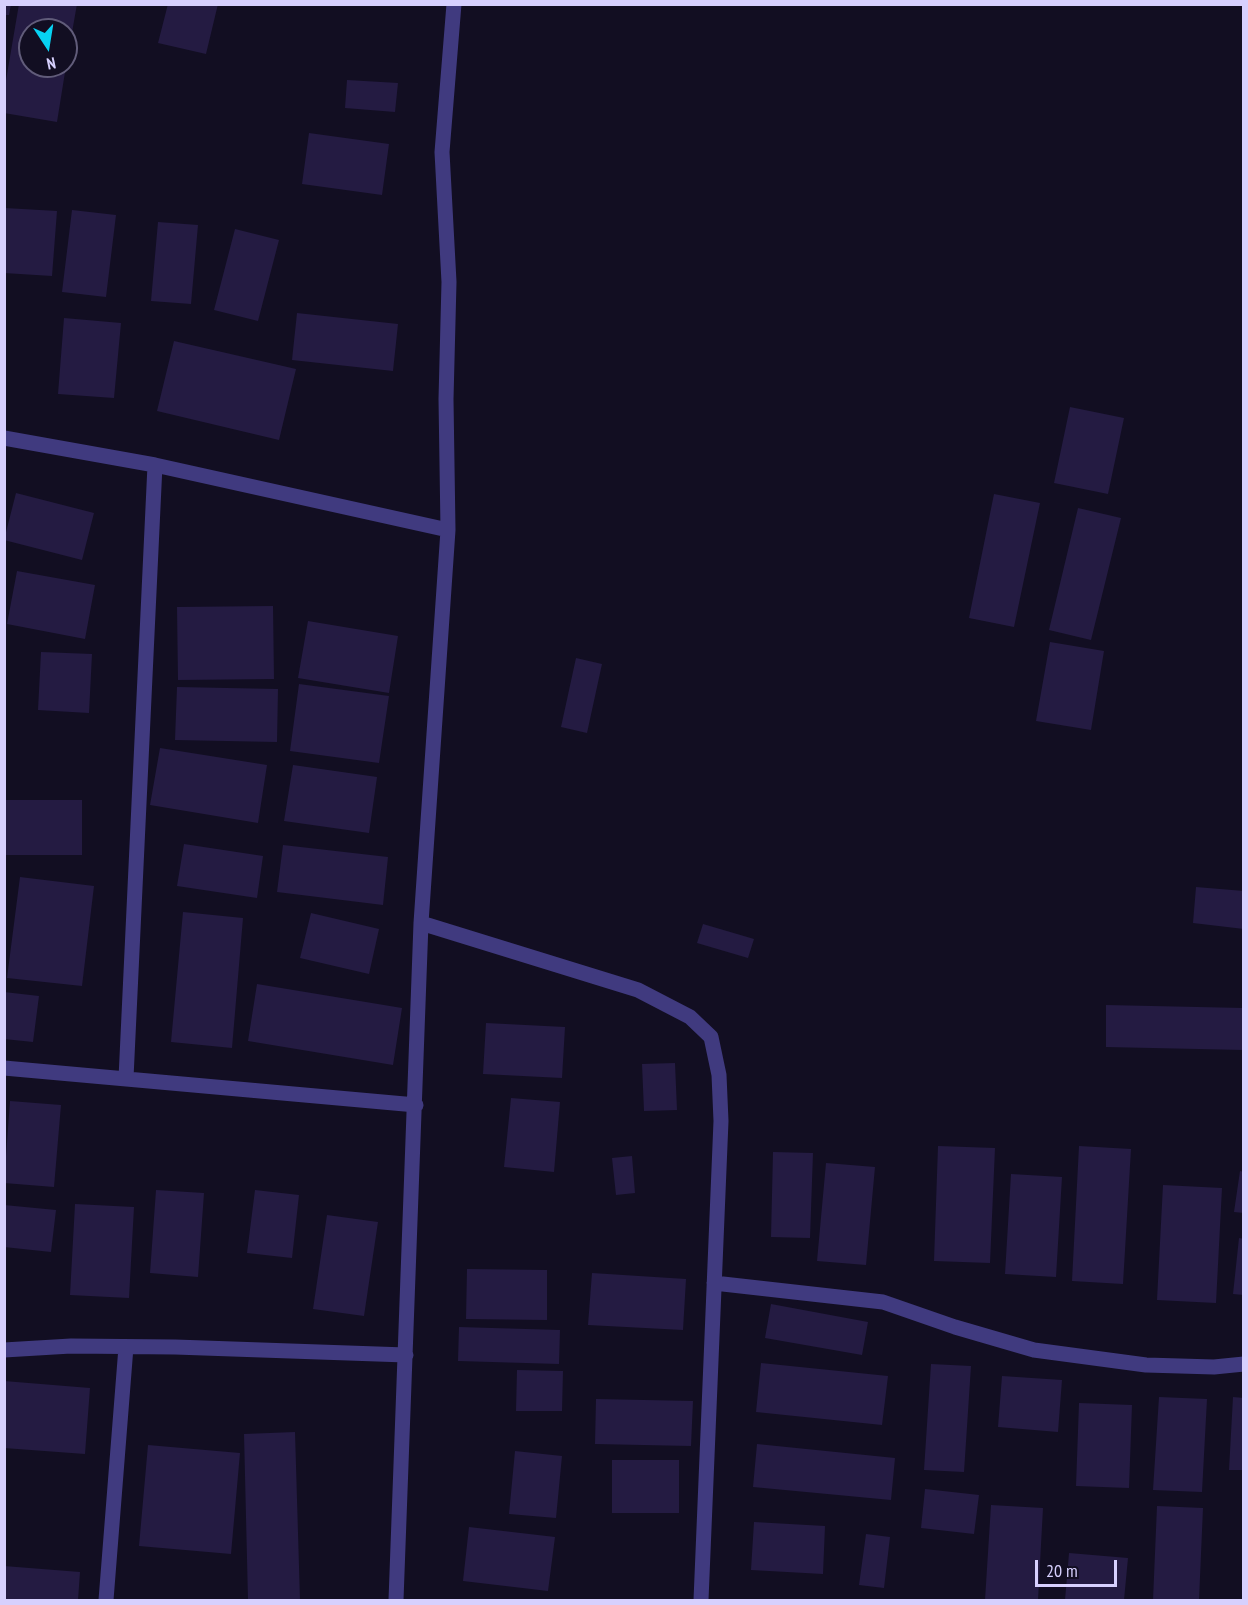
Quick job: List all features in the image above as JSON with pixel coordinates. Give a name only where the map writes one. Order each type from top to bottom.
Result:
[{"type":"street","points":[[396,1600],[421,923],[448,530],[446,399],[449,282],[442,152],[454,4]]},
{"type":"street","points":[[4,438],[154,465],[448,530]]},
{"type":"street","points":[[126,1078],[154,465]]},
{"type":"street","points":[[421,923],[638,990],[690,1017],[711,1037],[719,1075],[721,1121],[701,1600]]},
{"type":"street","points":[[4,1068],[416,1105]]},
{"type":"street","points":[[714,1283],[883,1302],[955,1327],[1034,1350],[1146,1365],[1214,1367],[1244,1364]]},
{"type":"street","points":[[4,1350],[71,1346],[406,1355]]},
{"type":"street","points":[[106,1600],[126,1347]]},
{"type":"building","points":[[4,4],[11,4],[9,15],[4,15]]},
{"type":"building","points":[[19,4],[77,4],[75,18],[18,18],[18,78],[64,78],[57,122],[4,113],[4,92]]},
{"type":"building","points":[[168,4],[218,4],[206,54],[158,43]]},
{"type":"building","points":[[347,80],[398,83],[395,112],[345,108]]},
{"type":"building","points":[[309,133],[389,144],[382,195],[302,184]]},
{"type":"building","points":[[5,208],[57,211],[52,276],[4,273]]},
{"type":"building","points":[[72,210],[116,215],[106,297],[62,292]]},
{"type":"building","points":[[158,222],[198,225],[191,304],[151,301]]},
{"type":"building","points":[[235,229],[279,240],[258,321],[214,310]]},
{"type":"building","points":[[297,313],[398,324],[393,371],[292,360]]},
{"type":"building","points":[[64,318],[121,323],[114,398],[58,394]]},
{"type":"building","points":[[174,341],[296,369],[279,440],[157,411]]},
{"type":"building","points":[[1070,407],[1124,418],[1108,494],[1054,483]]},
{"type":"building","points":[[16,493],[94,513],[82,560],[4,540]]},
{"type":"building","points":[[994,494],[1040,503],[1014,627],[969,618]]},
{"type":"building","points":[[1078,508],[1121,518],[1091,640],[1049,630]]},
{"type":"building","points":[[17,571],[95,585],[85,639],[7,624]]},
{"type":"building","points":[[273,606],[274,679],[178,680],[177,607]]},
{"type":"building","points":[[308,621],[398,636],[389,693],[298,678]]},
{"type":"building","points":[[1050,642],[1104,651],[1091,730],[1036,721]]},
{"type":"building","points":[[41,652],[92,654],[89,713],[38,710]]},
{"type":"building","points":[[576,658],[602,664],[587,733],[561,727]]},
{"type":"building","points":[[299,684],[389,696],[379,763],[290,751]]},
{"type":"building","points":[[177,687],[278,689],[277,742],[175,740]]},
{"type":"building","points":[[160,748],[267,765],[258,823],[150,805]]},
{"type":"building","points":[[293,765],[377,777],[369,833],[284,821]]},
{"type":"building","points":[[4,800],[82,800],[82,855],[4,855]]},
{"type":"building","points":[[184,844],[263,856],[257,898],[177,886]]},
{"type":"building","points":[[283,845],[388,857],[383,905],[277,892]]},
{"type":"building","points":[[20,877],[94,886],[82,986],[7,978]]},
{"type":"building","points":[[1196,887],[1244,891],[1244,929],[1193,923]]},
{"type":"building","points":[[183,912],[243,918],[232,1048],[171,1042]]},
{"type":"building","points":[[311,913],[379,929],[369,974],[300,958]]},
{"type":"building","points":[[703,924],[754,939],[748,958],[697,943]]},
{"type":"building","points":[[257,984],[402,1008],[393,1065],[248,1041]]},
{"type":"building","points":[[4,992],[39,996],[33,1042],[4,1039]]},
{"type":"building","points":[[1106,1005],[1244,1008],[1244,1050],[1106,1047]]},
{"type":"building","points":[[486,1023],[565,1027],[562,1078],[483,1074]]},
{"type":"building","points":[[675,1063],[677,1110],[644,1111],[642,1064]]},
{"type":"building","points":[[511,1098],[560,1102],[554,1172],[504,1167]]},
{"type":"building","points":[[10,1101],[61,1105],[54,1187],[4,1183]]},
{"type":"building","points":[[938,1146],[995,1148],[990,1263],[934,1261]]},
{"type":"building","points":[[1079,1146],[1131,1149],[1123,1284],[1072,1281]]},
{"type":"building","points":[[773,1152],[813,1153],[810,1238],[771,1237]]},
{"type":"building","points":[[632,1156],[635,1193],[616,1195],[612,1158]]},
{"type":"building","points":[[826,1163],[875,1167],[866,1265],[817,1261]]},
{"type":"building","points":[[1240,1171],[1244,1172],[1244,1213],[1234,1212]]},
{"type":"building","points":[[1011,1174],[1062,1177],[1056,1277],[1005,1274]]},
{"type":"building","points":[[1163,1185],[1222,1188],[1216,1303],[1157,1300]]},
{"type":"building","points":[[156,1190],[204,1193],[198,1277],[150,1273]]},
{"type":"building","points":[[255,1190],[299,1195],[292,1258],[247,1253]]},
{"type":"building","points":[[75,1204],[134,1207],[129,1298],[70,1295]]},
{"type":"building","points":[[4,1205],[56,1210],[51,1252],[4,1247]]},
{"type":"building","points":[[327,1215],[378,1222],[364,1316],[313,1309]]},
{"type":"building","points":[[1239,1238],[1244,1239],[1244,1295],[1233,1294]]},
{"type":"building","points":[[467,1269],[547,1270],[547,1320],[466,1319]]},
{"type":"building","points":[[592,1273],[686,1279],[683,1330],[588,1325]]},
{"type":"building","points":[[771,1304],[868,1322],[862,1355],[765,1338]]},
{"type":"building","points":[[459,1327],[560,1330],[559,1364],[458,1361]]},
{"type":"building","points":[[761,1363],[888,1376],[882,1425],[756,1412]]},
{"type":"building","points":[[931,1364],[971,1366],[964,1472],[924,1470]]},
{"type":"building","points":[[517,1370],[563,1371],[562,1411],[516,1411]]},
{"type":"building","points":[[1002,1376],[1062,1380],[1058,1432],[998,1427]]},
{"type":"building","points":[[4,1381],[90,1388],[85,1454],[4,1448]]},
{"type":"building","points":[[1159,1397],[1207,1399],[1202,1492],[1153,1490]]},
{"type":"building","points":[[1233,1397],[1244,1398],[1244,1470],[1229,1470]]},
{"type":"building","points":[[596,1399],[693,1401],[691,1446],[595,1444]]},
{"type":"building","points":[[1079,1403],[1132,1405],[1129,1488],[1076,1486]]},
{"type":"building","points":[[295,1432],[300,1600],[248,1600],[244,1434]]},
{"type":"building","points":[[757,1444],[895,1458],[891,1500],[753,1487]]},
{"type":"building","points":[[148,1445],[240,1453],[231,1554],[139,1546]]},
{"type":"building","points":[[515,1451],[562,1456],[556,1518],[509,1514]]},
{"type":"building","points":[[612,1460],[679,1460],[679,1513],[612,1513]]},
{"type":"building","points":[[925,1489],[979,1495],[974,1534],[921,1528]]},
{"type":"building","points":[[991,1505],[1043,1508],[1038,1600],[985,1600]]},
{"type":"building","points":[[1157,1506],[1203,1508],[1199,1600],[1153,1600]]},
{"type":"building","points":[[754,1522],[825,1526],[823,1574],[751,1570]]},
{"type":"building","points":[[469,1527],[555,1537],[548,1591],[463,1581]]},
{"type":"building","points":[[866,1534],[890,1537],[884,1588],[859,1585]]},
{"type":"building","points":[[1069,1553],[1128,1558],[1124,1600],[1065,1600]]},
{"type":"building","points":[[4,1566],[80,1572],[78,1600],[4,1600]]}]
